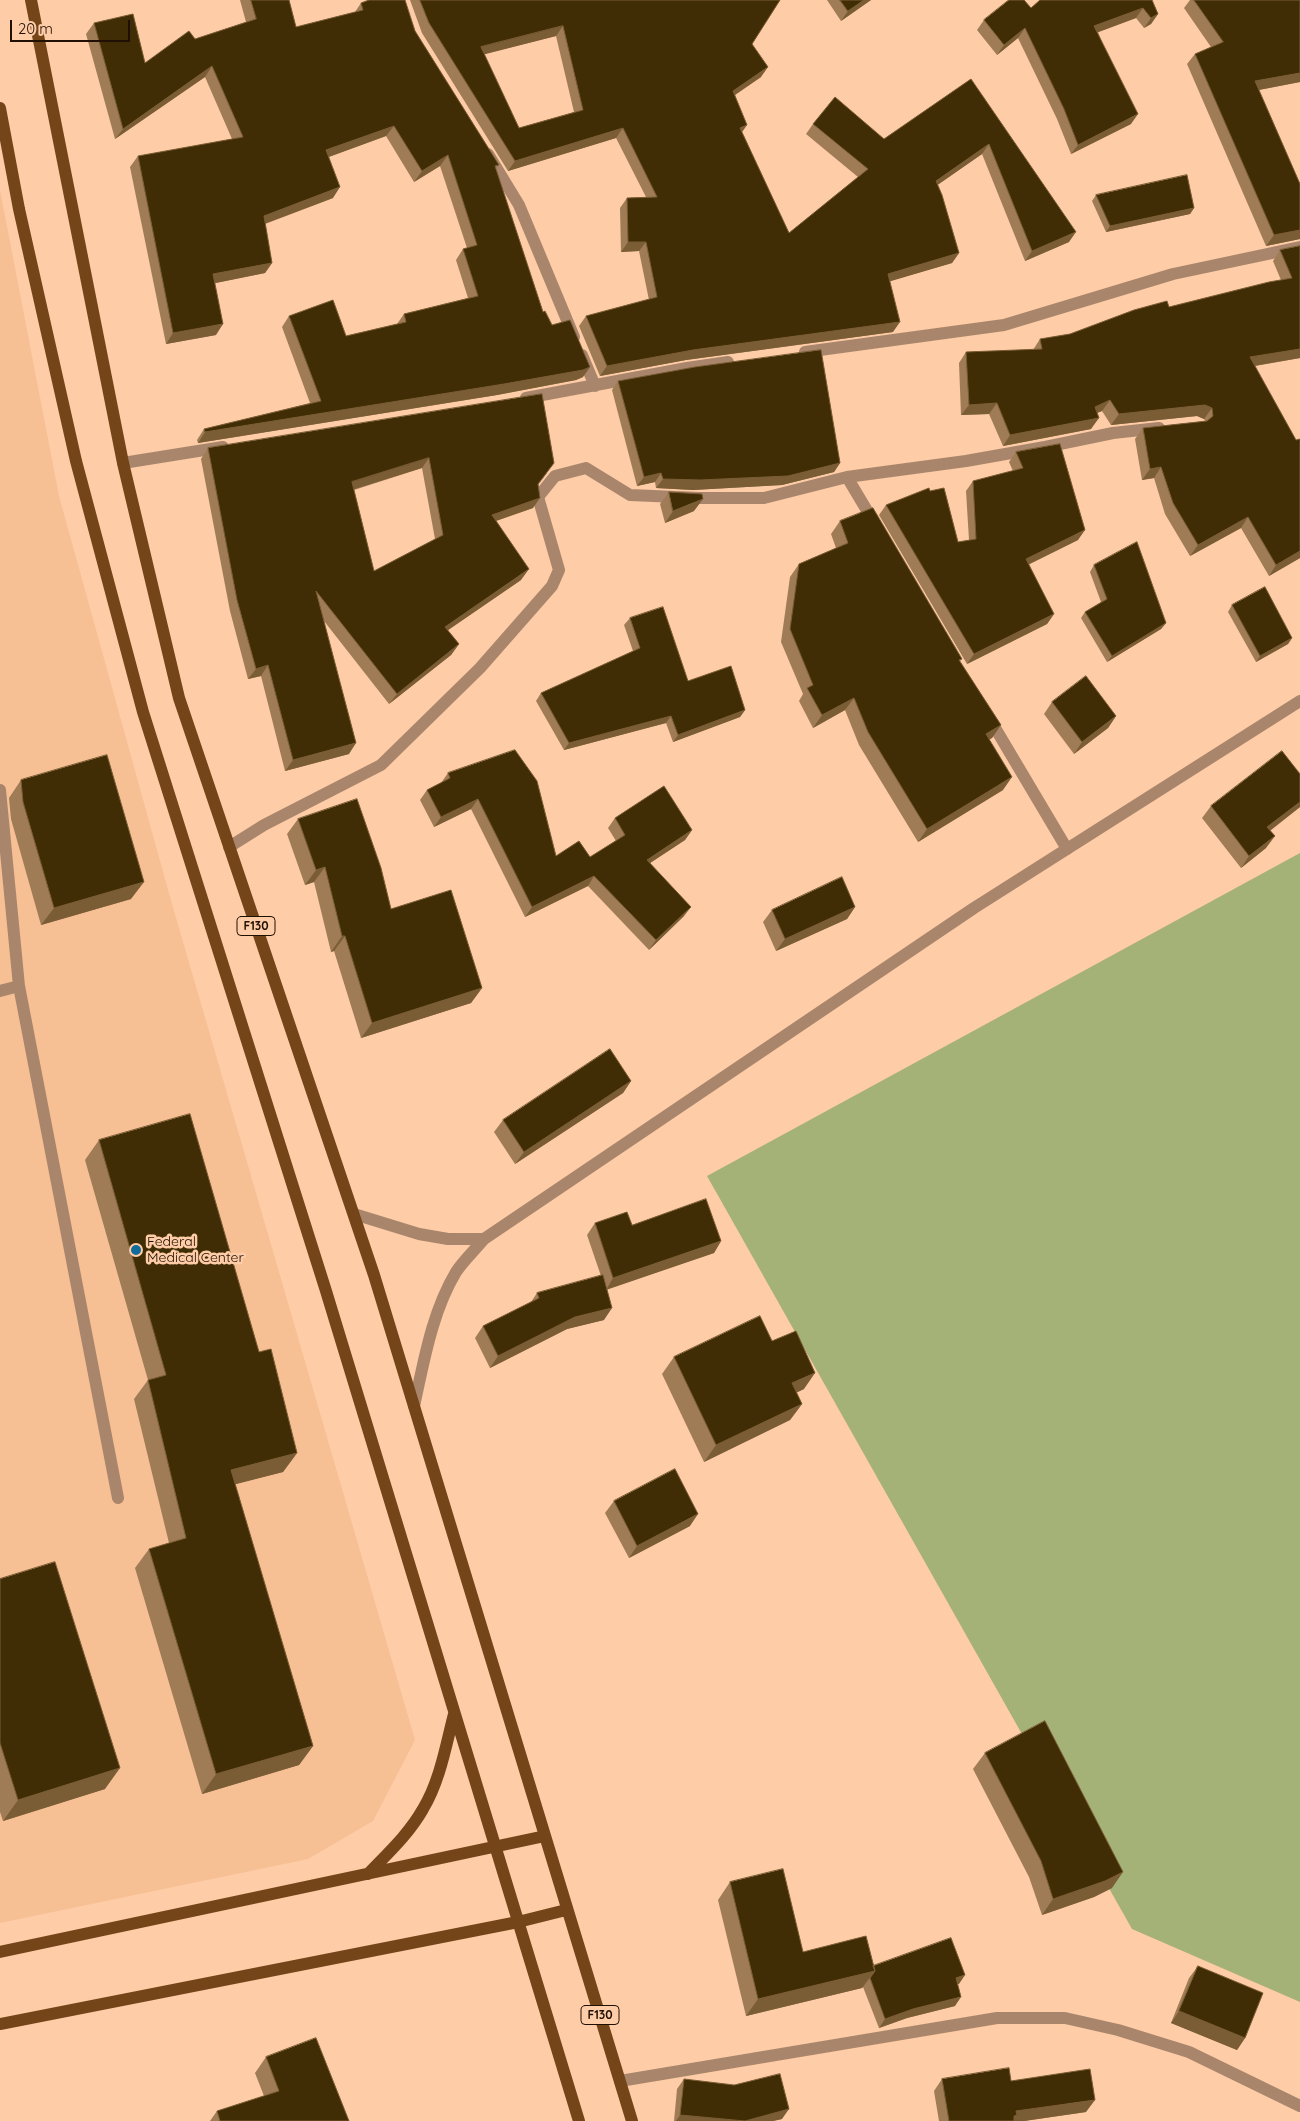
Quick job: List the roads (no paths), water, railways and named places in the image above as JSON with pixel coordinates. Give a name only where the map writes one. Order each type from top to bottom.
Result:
[{"type":"main road","name":"F130","points":[[31,0],[123,463],[179,698],[354,1214],[632,2121]]},
{"type":"main road","points":[[0,108],[20,209],[76,461],[143,712],[331,1308],[494,1848],[579,2121]]},
{"type":"main road","points":[[368,1874],[401,1839],[424,1809],[440,1768],[454,1714]]},
{"type":"main road","points":[[0,1952],[545,1836]]},
{"type":"main road","points":[[0,2024],[518,1922],[566,1910]]},
{"type":"street","points":[[482,146],[519,205],[595,386]]},
{"type":"street","points":[[792,354],[1004,325],[1173,274],[1300,247]]},
{"type":"street","points":[[518,400],[687,368],[744,360]]},
{"type":"street","points":[[229,847],[264,825],[381,764],[480,668],[552,586],[559,570],[538,497],[555,476],[586,468],[630,495],[764,498],[847,477],[966,461],[1113,433],[1170,427]]},
{"type":"street","points":[[123,463],[240,444]]},
{"type":"street","points":[[847,477],[882,536]]},
{"type":"street","points":[[414,1406],[426,1349],[443,1298],[457,1271],[484,1239],[974,908],[1300,701]]},
{"type":"street","points":[[982,705],[1067,849]]},
{"type":"street","points":[[0,790],[19,986],[118,1498]]},
{"type":"street","points":[[0,991],[19,986]]},
{"type":"street","points":[[354,1214],[419,1234],[448,1238],[484,1239]]},
{"type":"street","points":[[620,2080],[997,2018],[1065,2018],[1118,2030],[1189,2052],[1300,2106]]},
{"type":"place","name":"Federal Medical Center","points":[[136,1250]]}]
